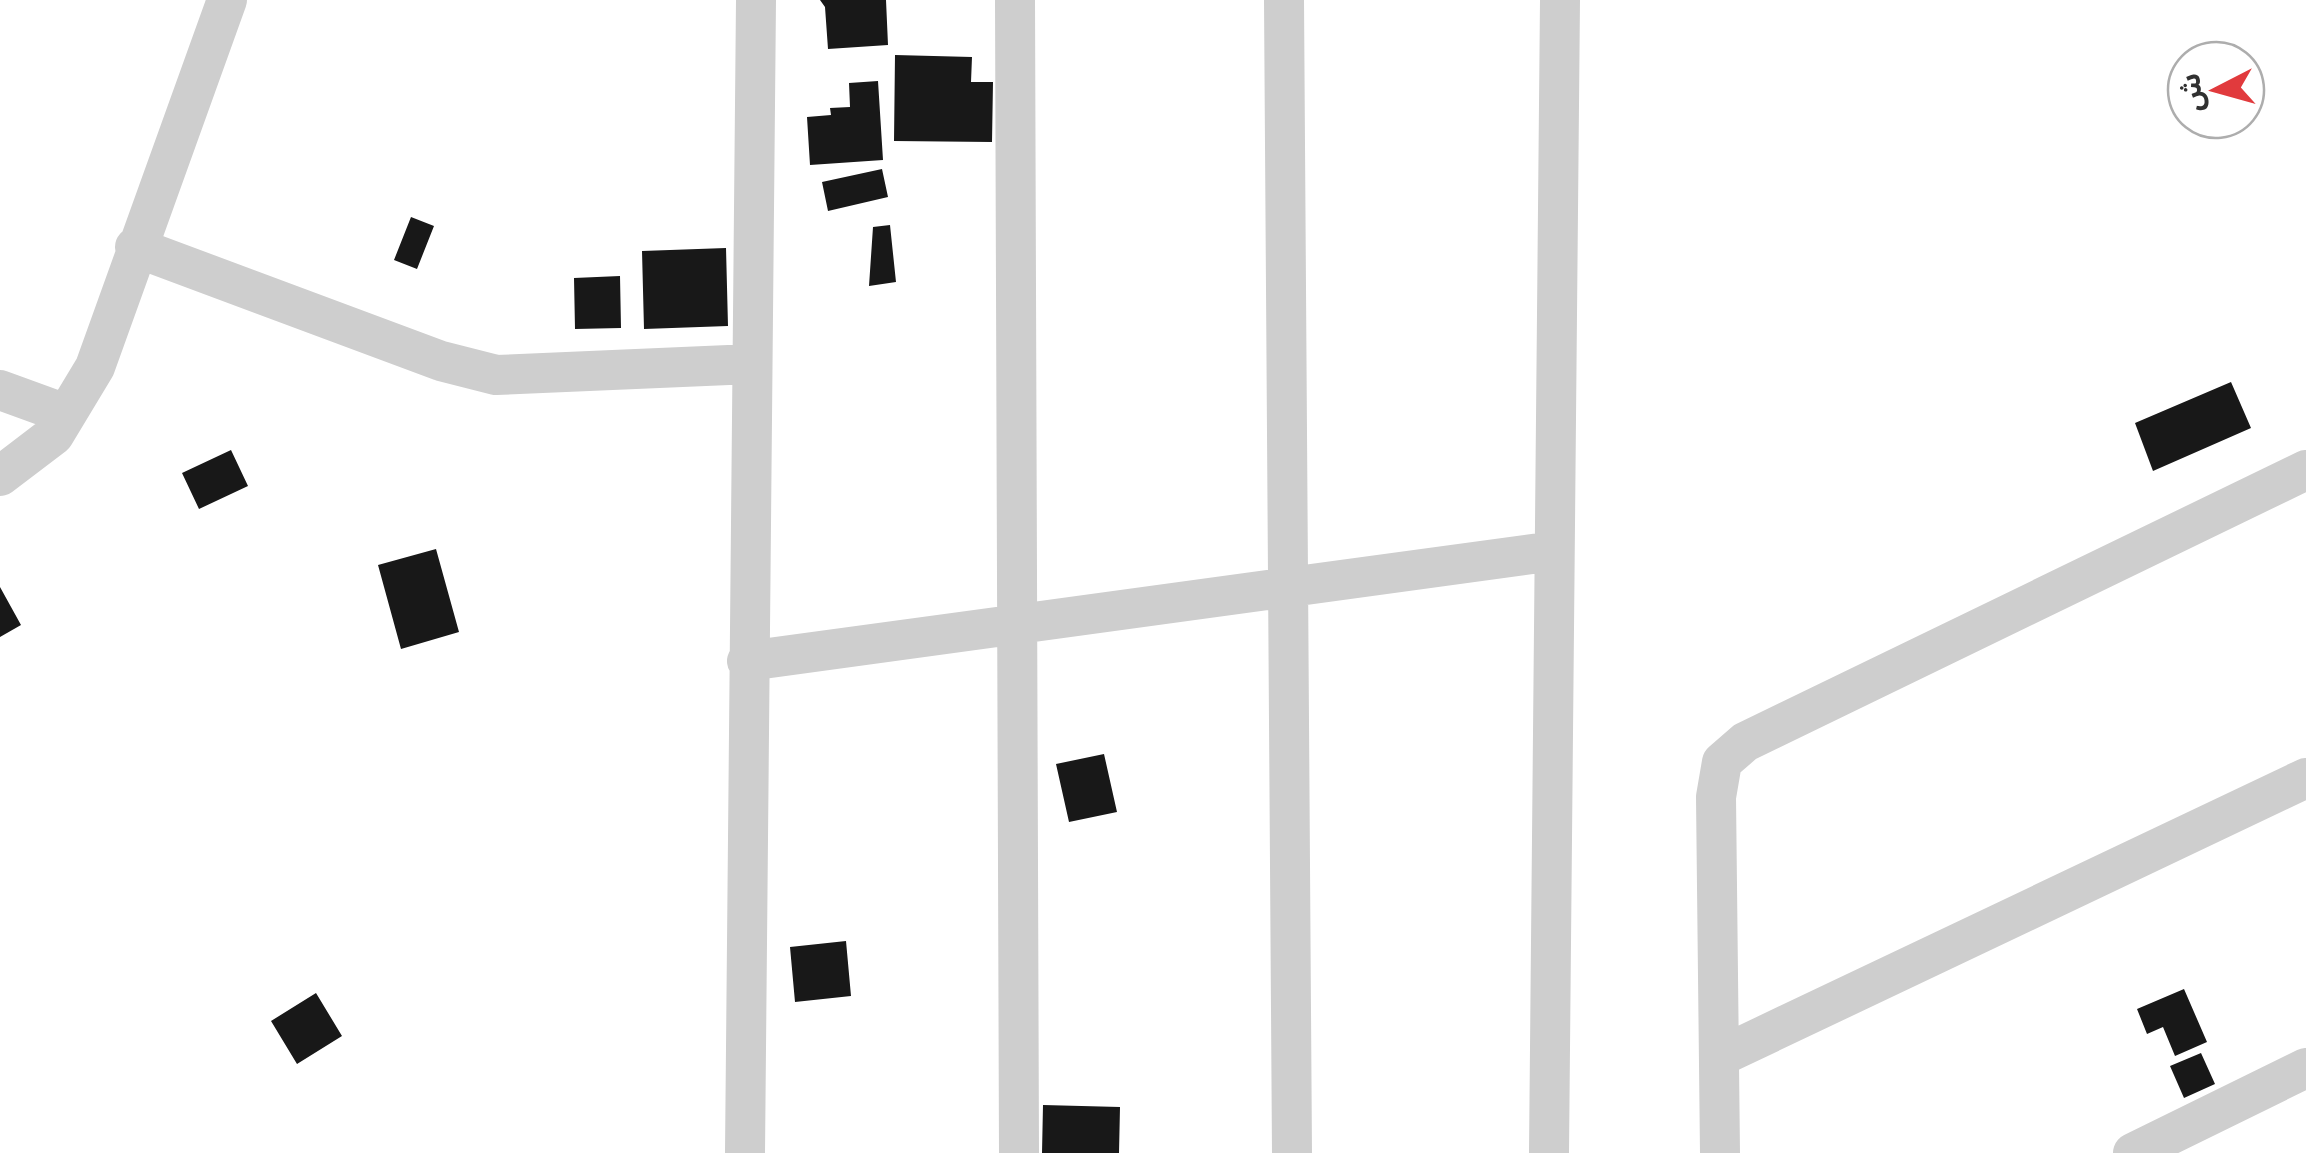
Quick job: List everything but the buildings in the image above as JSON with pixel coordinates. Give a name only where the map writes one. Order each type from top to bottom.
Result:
[{"type":"street","points":[[0,476],[54,435],[95,367],[227,0]]},
{"type":"street","points":[[745,1153],[756,0]]},
{"type":"street","points":[[1015,0],[1019,1153]]},
{"type":"street","points":[[1284,0],[1285,588],[1292,1153]]},
{"type":"street","points":[[1550,1153],[1560,0]]},
{"type":"street","points":[[136,246],[442,361],[496,375],[752,364]]},
{"type":"street","points":[[0,390],[66,414]]},
{"type":"street","points":[[1720,1153],[1716,797],[1722,762],[1745,742],[2306,470]]},
{"type":"street","points":[[747,661],[1554,551]]},
{"type":"street","points":[[1719,1057],[2306,778]]},
{"type":"street","points":[[2133,1153],[2179,1143],[2306,1068]]}]
